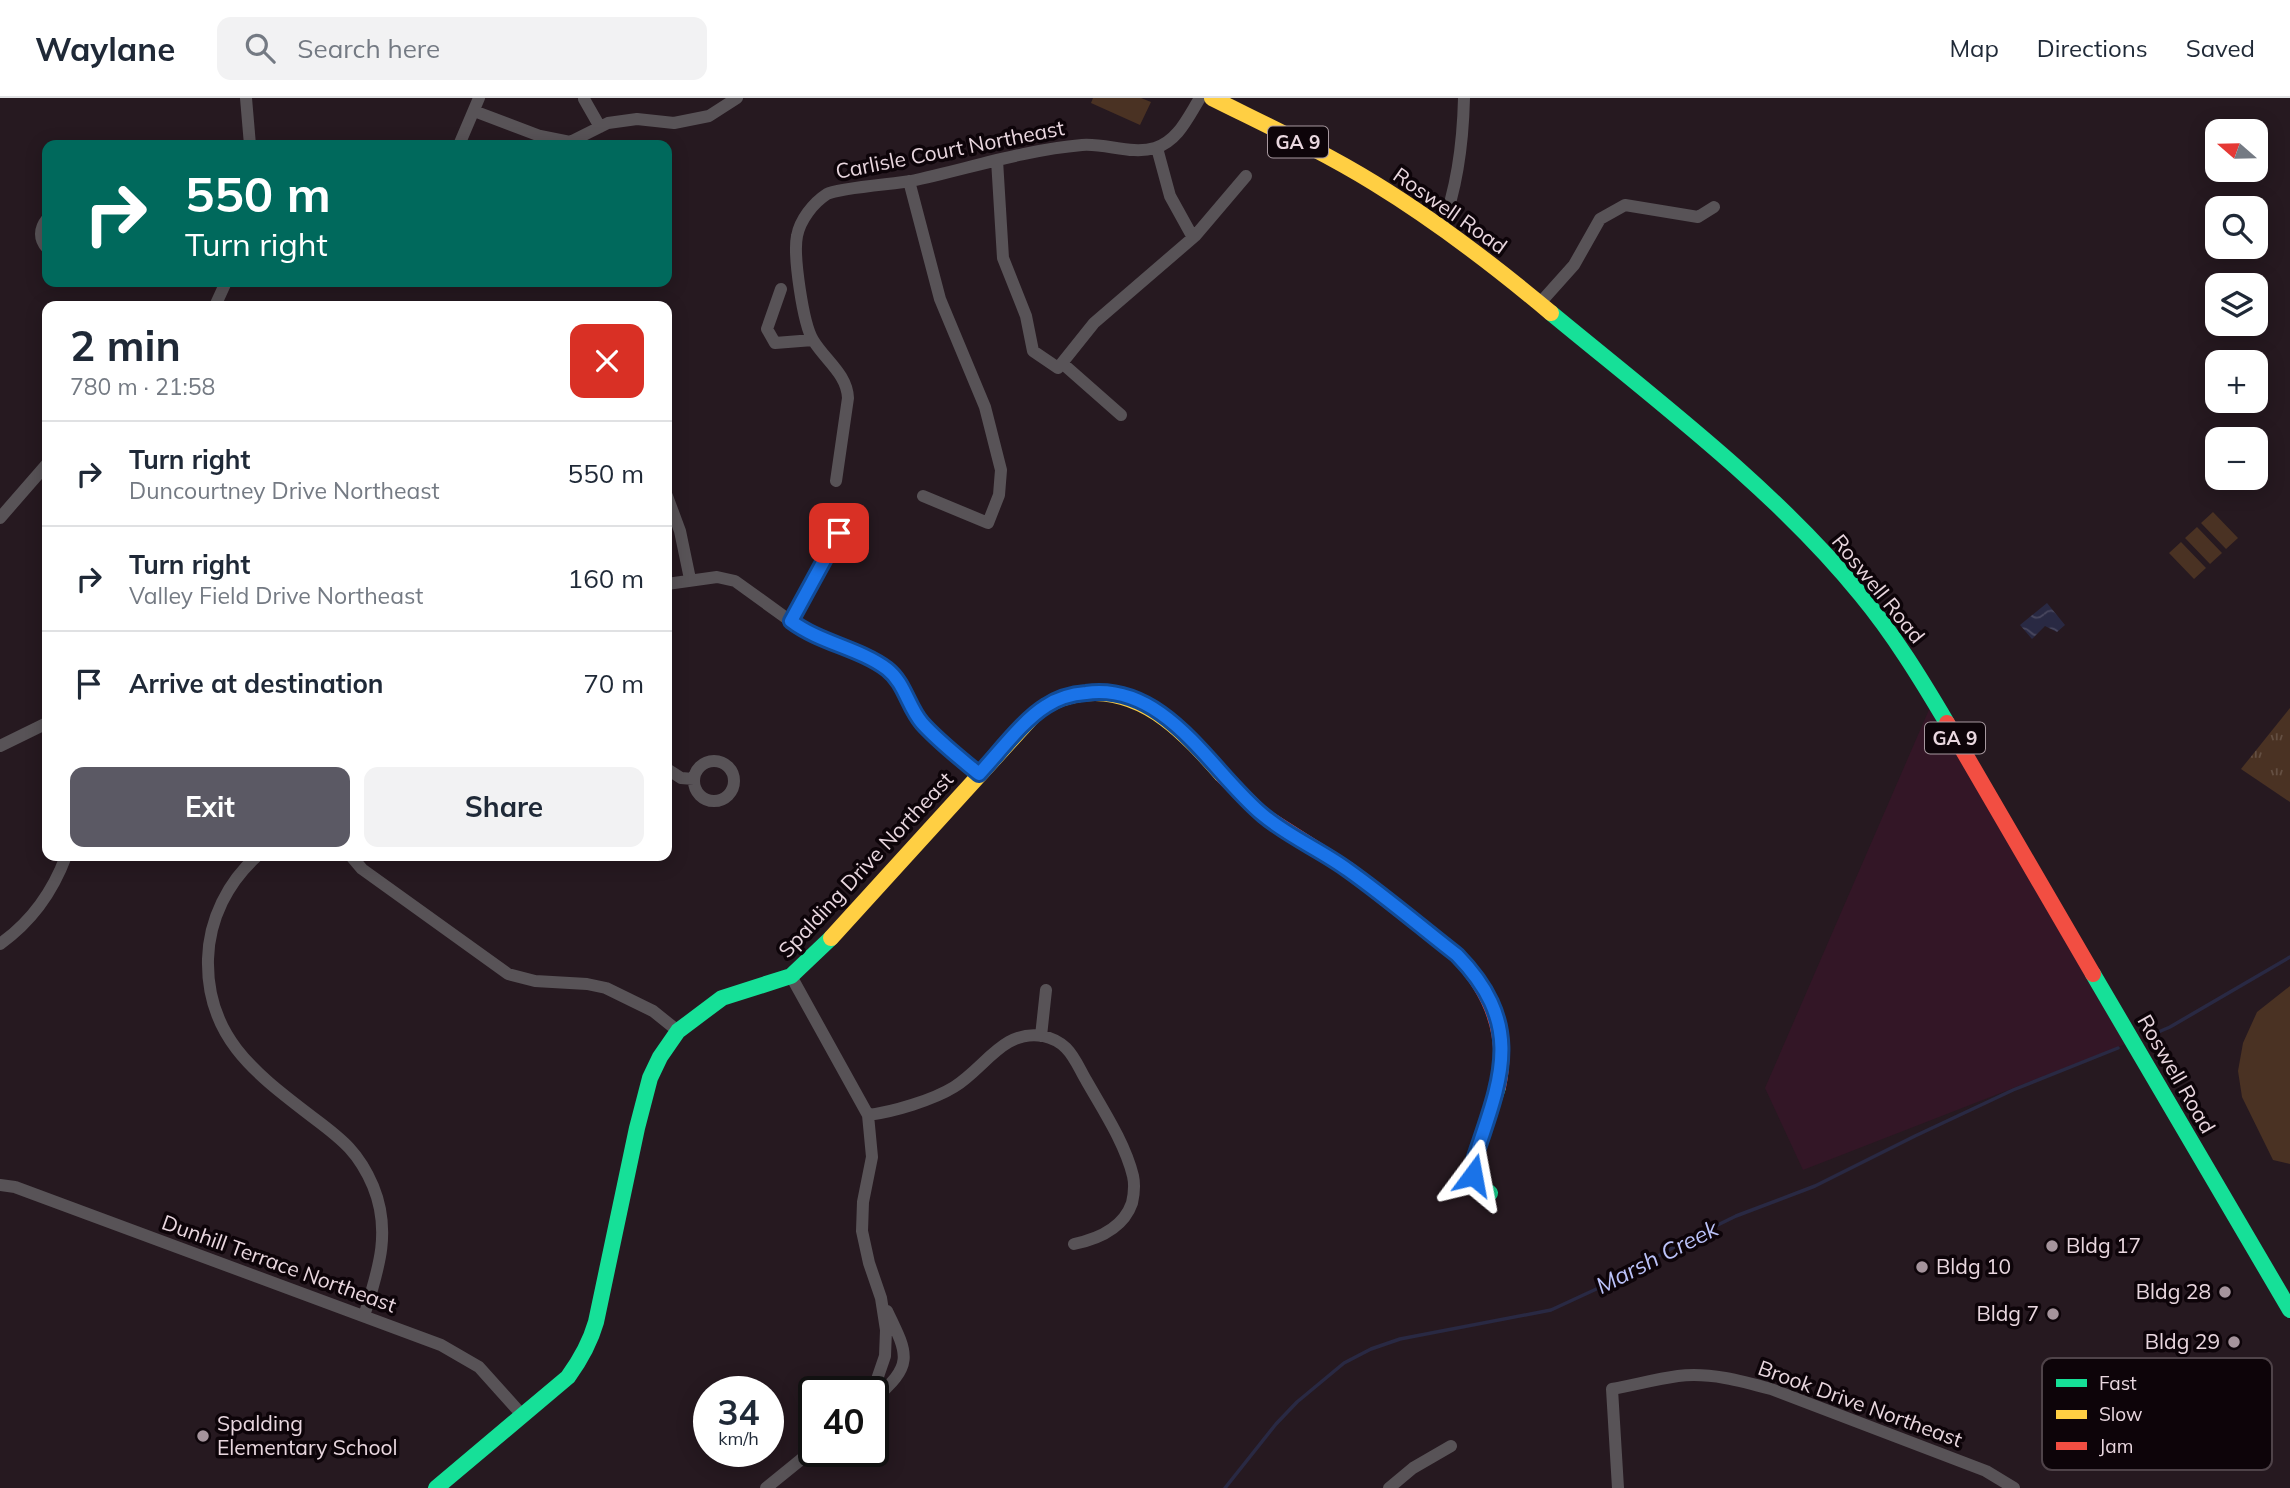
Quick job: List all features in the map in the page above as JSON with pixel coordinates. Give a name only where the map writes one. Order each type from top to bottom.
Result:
[{"type":"street","points":[[246,98],[250,140]]},
{"type":"street","points":[[461,140],[479,98]]},
{"type":"street","points":[[574,140],[608,123],[637,119],[674,123],[709,116],[737,98]]},
{"type":"street","points":[[1195,236],[1191,234],[1170,196],[1157,148],[1176,136],[1200,98]]},
{"type":"street","name":"Roswell Road","points":[[1212,98],[1332,159],[1442,228],[1540,303],[1650,394],[1803,530],[1852,583],[1917,673],[2290,1310]]},
{"type":"street","points":[[1442,228],[1453,190],[1464,98]]},
{"type":"street","points":[[584,99],[600,127]]},
{"type":"street","points":[[474,111],[538,140]]},
{"type":"street","name":"Carlisle Court Northeast","points":[[836,481],[848,387],[813,340],[807,321],[799,279],[797,237],[806,214],[829,193],[909,181],[997,160],[1084,144],[1140,151],[1157,148]]},
{"type":"street","points":[[997,160],[1003,258],[1026,316],[1032,351],[1058,368],[1094,323],[1195,236],[1246,176]]},
{"type":"street","points":[[909,181],[940,299],[985,407],[1001,470],[999,495],[988,523],[923,496]]},
{"type":"street","points":[[1540,303],[1574,265],[1600,219],[1625,205],[1698,217],[1714,207]]},
{"type":"street","points":[[781,289],[767,329],[775,343],[813,340]]},
{"type":"street","points":[[1062,363],[1121,415]]},
{"type":"street","points":[[0,518],[42,470]]},
{"type":"street","points":[[672,509],[680,531],[690,579]]},
{"type":"street","points":[[791,621],[839,533]]},
{"type":"street","points":[[672,583],[717,578],[734,581],[807,633],[890,671],[900,682],[922,723],[979,774]]},
{"type":"street","name":"Spalding Drive Northeast","points":[[436,1488],[568,1377],[590,1342],[650,1078],[678,1031],[722,998],[791,976],[838,932],[1035,714],[1054,701],[1072,694],[1112,693],[1132,698],[1154,709],[1175,725],[1264,816],[1347,869],[1457,955],[1473,971],[1486,990],[1495,1011],[1503,1058],[1500,1083],[1472,1166],[1477,1183],[1490,1193]]},
{"type":"street","points":[[0,746],[42,725]]},
{"type":"street","points":[[672,772],[681,778],[694,779]]},
{"type":"street","points":[[0,944],[33,914],[64,861]]},
{"type":"street","points":[[253,861],[229,889],[214,923],[209,948],[208,975],[211,994],[221,1025],[237,1052],[264,1079],[349,1146],[373,1185],[382,1213],[383,1244],[364,1315]]},
{"type":"street","points":[[355,861],[362,869],[508,974],[535,981],[587,984],[606,988],[653,1011],[678,1031]]},
{"type":"street","points":[[791,976],[868,1115],[872,1157],[863,1202],[862,1231],[881,1298],[902,1343],[904,1361],[894,1382],[889,1386]]},
{"type":"street","points":[[1041,1036],[1046,990]]},
{"type":"street","points":[[868,1115],[942,1094],[968,1077],[1009,1040],[1024,1035],[1041,1036],[1058,1042],[1072,1055],[1109,1121],[1134,1180],[1132,1201],[1121,1222],[1105,1233],[1074,1244]]},
{"type":"street","name":"Dunhill Terrace Northeast","points":[[0,1185],[24,1191],[441,1345],[464,1357],[491,1379],[523,1416]]},
{"type":"street","points":[[878,1376],[885,1356],[886,1330],[881,1298]]},
{"type":"street","name":"Brook Drive Northeast","points":[[1618,1488],[1612,1389],[1680,1376],[1713,1377],[1771,1389],[1986,1471],[2014,1488]]},
{"type":"street","points":[[1389,1488],[1413,1468],[1451,1447]]},
{"type":"street","points":[[766,1488],[798,1462]]},
{"type":"shaded area","points":[[1931,705],[2126,1044],[1803,1170],[1765,1088]]},
{"type":"green space","points":[[1093,98],[1141,98],[1151,102],[1140,125],[1091,103]]},
{"type":"green space","points":[[2213,512],[2238,538],[2226,549],[2201,523]]},
{"type":"green space","points":[[2197,527],[2222,553],[2210,564],[2185,538]]},
{"type":"green space","points":[[2181,542],[2206,568],[2194,579],[2169,553]]},
{"type":"green space","points":[[2290,708],[2290,802],[2241,769]]},
{"type":"green space","points":[[2290,986],[2290,1164],[2273,1160],[2242,1097],[2238,1071],[2243,1043],[2257,1012]]},
{"type":"water","points":[[2047,603],[2065,625],[2057,632],[2045,626],[2032,639],[2020,625]]},
{"type":"waterway","points":[[2149,1036],[2170,1027],[2290,957]]},
{"type":"waterway","name":"Marsh Creek","points":[[1225,1488],[1297,1402],[1344,1363],[1371,1349],[1400,1339],[1551,1310],[1618,1279],[1736,1216],[1815,1186],[2013,1090],[2118,1048]]},
{"type":"traffic: fast","points":[[1551,313],[1714,447],[1792,519],[1873,610],[1907,658],[1947,723]]},
{"type":"traffic: fast","points":[[436,1488],[568,1377],[585,1351],[596,1322],[650,1078],[660,1057],[678,1031],[722,998],[791,976],[831,938]]},
{"type":"traffic: fast","points":[[2093,974],[2290,1310]]},
{"type":"traffic: fast","points":[[1490,1193],[1477,1183],[1472,1166],[1498,1087]]},
{"type":"traffic: slow","points":[[1212,98],[1374,183],[1465,245],[1551,313]]},
{"type":"traffic: slow","points":[[831,938],[1035,714],[1056,701],[1078,694],[1095,693],[1134,701],[1167,720],[1223,776]]},
{"type":"traffic: jam","points":[[1947,723],[2093,974]]},
{"type":"traffic: jam","points":[[1223,776],[1264,816],[1349,870],[1457,955],[1480,984],[1495,1016],[1501,1050],[1498,1087]]},
{"type":"place","name":"Bldg 17","points":[[2052,1246]]},
{"type":"place","name":"Bldg 10","points":[[1922,1267]]},
{"type":"place","name":"Bldg 28","points":[[2225,1292]]},
{"type":"place","name":"Bldg 7","points":[[2053,1314]]},
{"type":"place","name":"Bldg 29","points":[[2234,1342]]},
{"type":"place","name":"Spalding Elementary School","points":[[203,1436]]},
{"type":"route","points":[[839,533],[791,621],[807,633],[890,671],[900,682],[922,723],[979,774],[1035,714],[1054,701],[1072,694],[1093,692],[1132,698],[1154,709],[1175,725],[1264,816],[1347,869],[1457,955],[1473,971],[1486,990],[1495,1011],[1503,1058],[1500,1083],[1472,1166],[1473,1175]]}]
